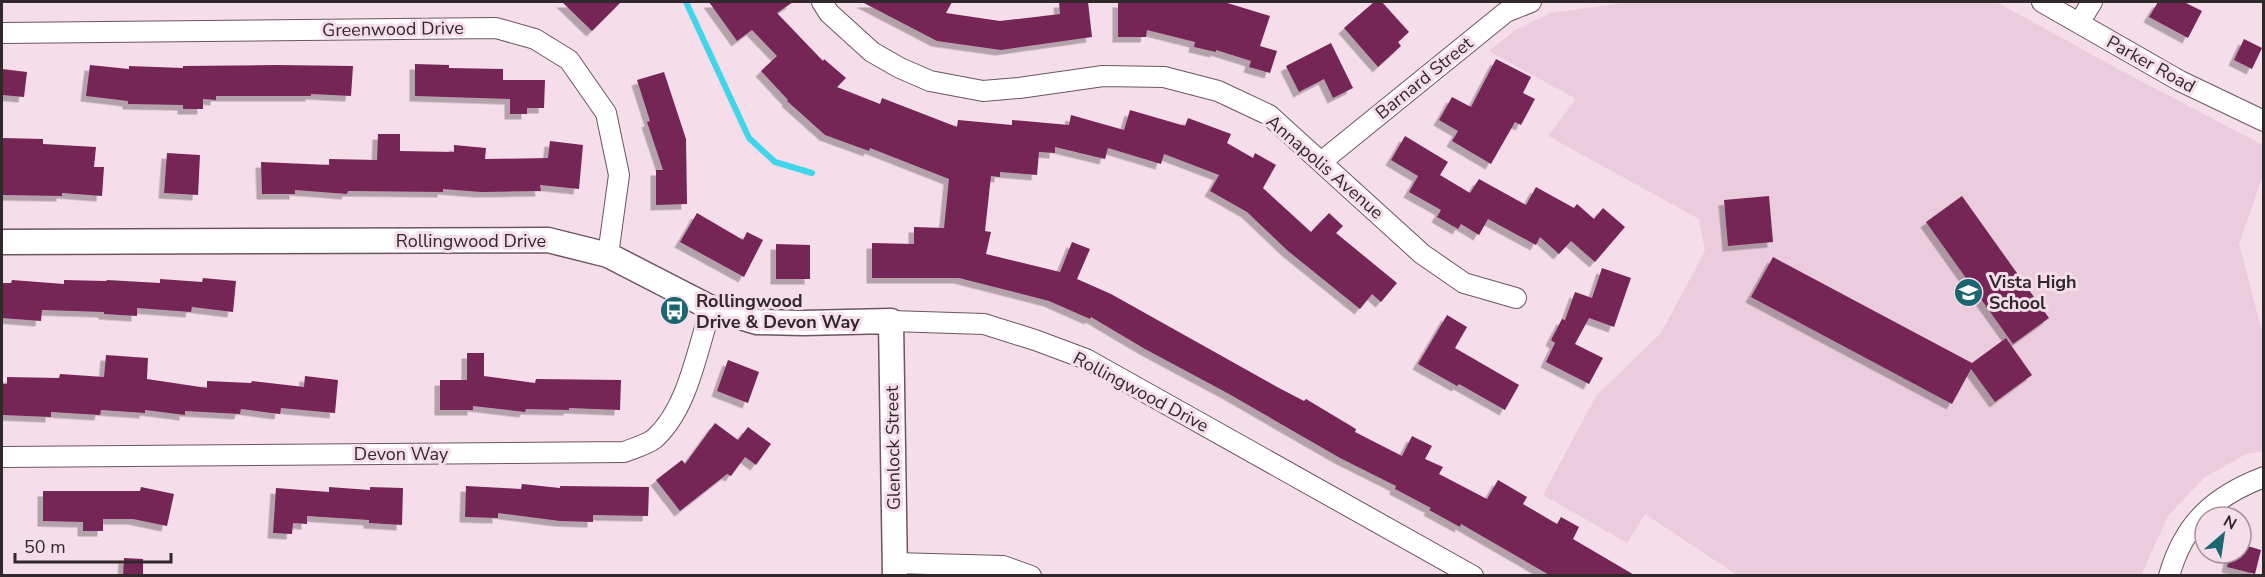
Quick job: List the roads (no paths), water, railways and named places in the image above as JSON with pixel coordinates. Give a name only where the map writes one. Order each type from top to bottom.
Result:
[{"type":"street","name":"Annapolis Avenue","points":[[822,2],[829,13],[872,52],[930,81],[982,91],[1103,76],[1164,77],[1218,91],[1269,115],[1422,254],[1464,283],[1516,298]]},
{"type":"street","name":"Barnard Street","points":[[1321,162],[1506,12],[1531,2]]},
{"type":"street","name":"Parker Road","points":[[2042,2],[2180,81],[2264,121]]},
{"type":"street","points":[[2079,23],[2092,2]]},
{"type":"street","name":"Greenwood Drive","points":[[2,33],[496,28],[535,39],[569,60],[606,113],[619,175],[608,255]]},
{"type":"street","name":"Rollingwood Drive","points":[[2,242],[548,240],[608,255],[711,308],[757,322],[891,321],[984,324],[1086,359],[1473,576]]},
{"type":"street","name":"Devon Way","points":[[2,457],[624,452],[652,440],[672,419],[684,393],[711,308]]},
{"type":"street","name":"Glenlock Street","points":[[891,321],[895,569]]},
{"type":"street","points":[[2169,576],[2173,560],[2189,529],[2213,503],[2244,485],[2264,477]]},
{"type":"street","points":[[895,569],[1003,567],[1031,576]]},
{"type":"waterway","points":[[686,2],[749,138],[775,162],[812,173]]},
{"type":"place","name":"Vista High School","points":[[1968,292]]},
{"type":"place","name":"Rollingwood Drive & Devon Way","points":[[675,311]]}]
